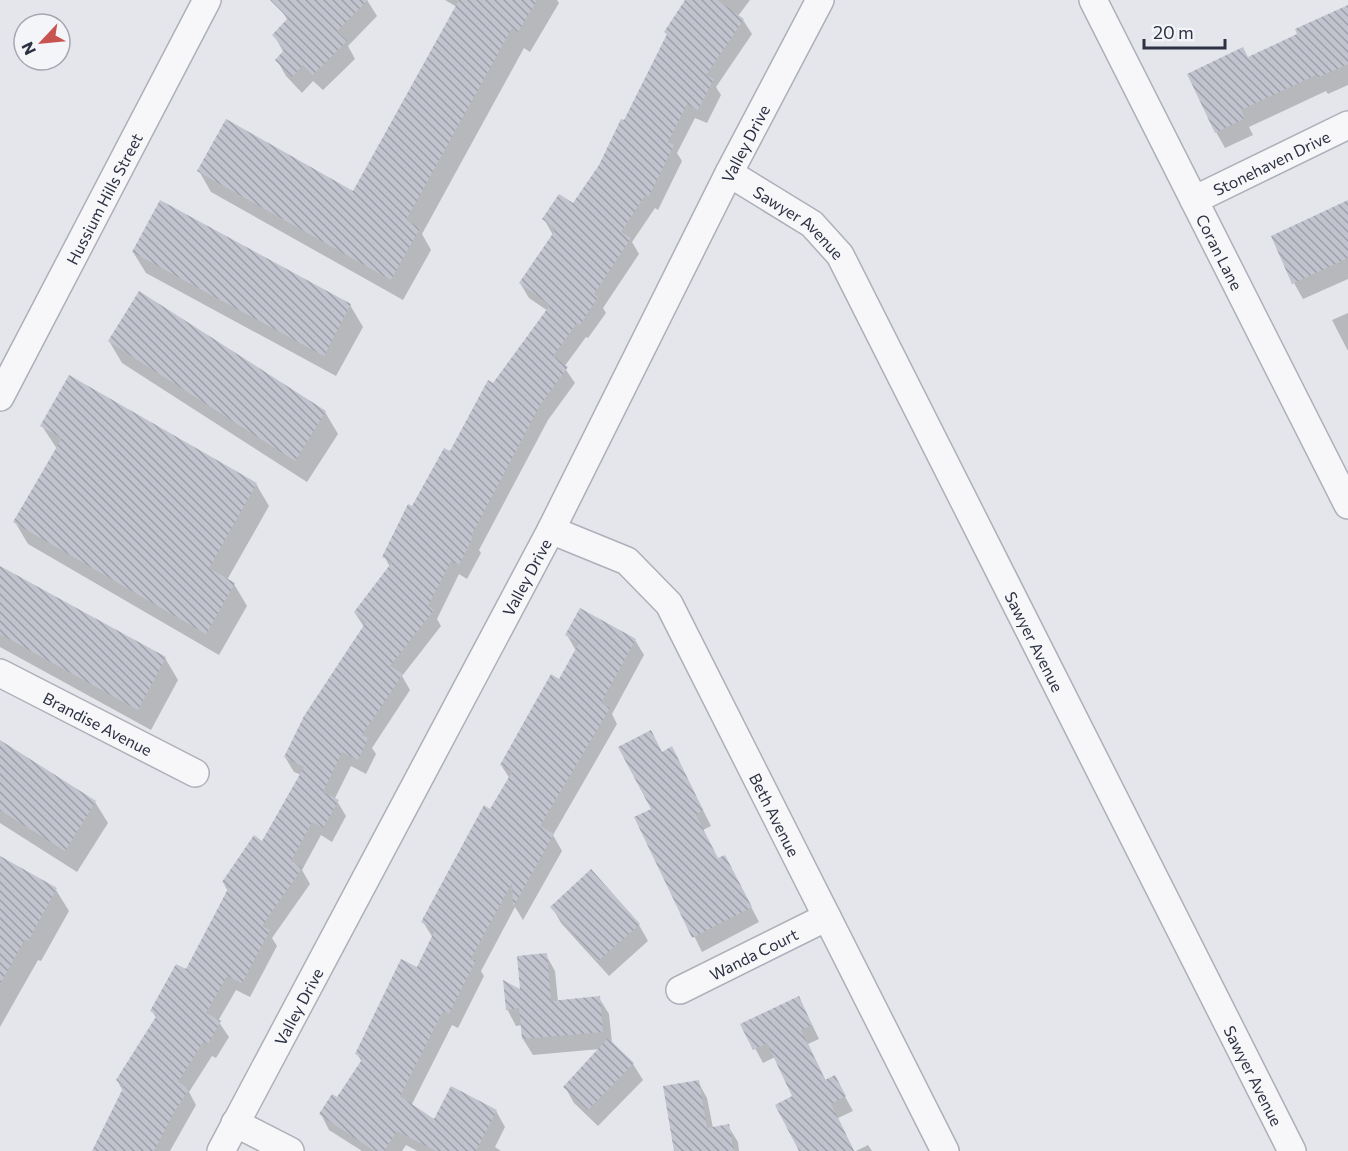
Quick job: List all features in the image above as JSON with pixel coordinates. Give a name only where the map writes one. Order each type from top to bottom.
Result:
[{"type":"street","name":"Hussium Hills Street","points":[[0,397],[207,0]]},
{"type":"street","name":"Valley Drive","points":[[221,1151],[551,530],[729,173],[820,0]]},
{"type":"street","name":"Coran Lane","points":[[1093,0],[1348,505]]},
{"type":"street","name":"Stonehaven Drive","points":[[1194,200],[1348,125]]},
{"type":"street","name":"Sawyer Avenue","points":[[729,173],[812,224],[840,255],[1292,1151]]},
{"type":"street","name":"Beth Avenue","points":[[551,530],[627,561],[669,604],[945,1151]]},
{"type":"street","name":"Brandise Avenue","points":[[0,673],[195,773]]},
{"type":"street","name":"Wanda Court","points":[[680,990],[827,917]]},
{"type":"street","points":[[236,1123],[290,1151]]},
{"type":"building","points":[[270,0],[368,0],[337,31],[347,41],[313,75],[303,65],[292,77],[275,60],[285,49],[272,35],[288,18]]},
{"type":"building","points":[[459,0],[537,0],[518,32],[512,28],[406,220],[420,228],[391,280],[197,171],[226,119],[353,191]]},
{"type":"building","points":[[685,0],[717,0],[744,19],[706,75],[714,79],[698,110],[687,104],[668,142],[674,145],[649,196],[646,194],[621,232],[631,238],[594,294],[598,297],[580,325],[577,323],[553,356],[568,367],[540,405],[471,536],[473,537],[459,565],[451,561],[428,606],[434,610],[390,666],[403,674],[362,735],[368,738],[358,760],[342,752],[323,792],[339,800],[323,828],[312,822],[291,861],[302,868],[262,926],[270,930],[242,983],[227,976],[206,1013],[221,1021],[208,1044],[203,1042],[178,1082],[189,1089],[154,1151],[92,1151],[124,1086],[116,1080],[157,1015],[150,1011],[176,964],[186,969],[229,887],[222,882],[254,835],[262,841],[304,767],[284,757],[304,716],[366,622],[354,612],[392,562],[382,557],[408,504],[412,506],[444,448],[450,451],[488,380],[493,383],[550,305],[519,283],[556,229],[542,219],[559,194],[573,203],[599,165],[667,34],[664,32]]},
{"type":"building","points":[[1348,5],[1348,64],[1317,78],[1316,75],[1241,110],[1245,118],[1215,133],[1187,74],[1243,47],[1248,57],[1297,34],[1295,29]]},
{"type":"building","points":[[160,200],[351,304],[324,356],[132,252]]},
{"type":"building","points":[[1348,200],[1348,258],[1292,284],[1271,236]]},
{"type":"building","points":[[139,291],[326,411],[295,461],[108,341]]},
{"type":"building","points":[[69,375],[257,483],[209,568],[235,583],[206,634],[13,522],[62,438],[40,426]]},
{"type":"building","points":[[0,566],[166,657],[138,710],[0,634]]},
{"type":"building","points":[[580,608],[636,639],[601,703],[610,708],[540,826],[554,834],[513,907],[512,883],[470,960],[476,960],[449,1014],[443,1011],[400,1096],[434,1119],[451,1086],[497,1110],[476,1151],[436,1151],[397,1131],[384,1151],[374,1151],[319,1114],[332,1094],[337,1097],[363,1058],[355,1054],[401,959],[417,967],[435,930],[421,922],[484,805],[490,809],[512,772],[500,765],[551,674],[559,679],[579,643],[565,635]]},
{"type":"building","points":[[651,730],[662,752],[672,746],[703,810],[696,815],[718,858],[725,855],[752,907],[692,938],[634,817],[651,809],[618,747]]},
{"type":"building","points":[[0,740],[96,801],[65,851],[0,810]]},
{"type":"building","points":[[0,856],[57,888],[28,941],[25,939],[0,984]]},
{"type":"building","points":[[591,869],[640,924],[598,961],[550,907]]},
{"type":"building","points":[[547,953],[551,1001],[600,996],[603,1032],[522,1039],[519,1008],[506,1010],[503,980],[520,989],[517,956]]},
{"type":"building","points":[[799,996],[812,1025],[801,1030],[825,1080],[835,1075],[846,1096],[831,1104],[854,1151],[799,1151],[775,1105],[792,1096],[767,1043],[753,1050],[740,1024]]},
{"type":"building","points":[[608,1038],[634,1063],[588,1110],[563,1087]]},
{"type":"building","points":[[699,1080],[707,1128],[729,1124],[734,1151],[674,1151],[663,1086]]}]
